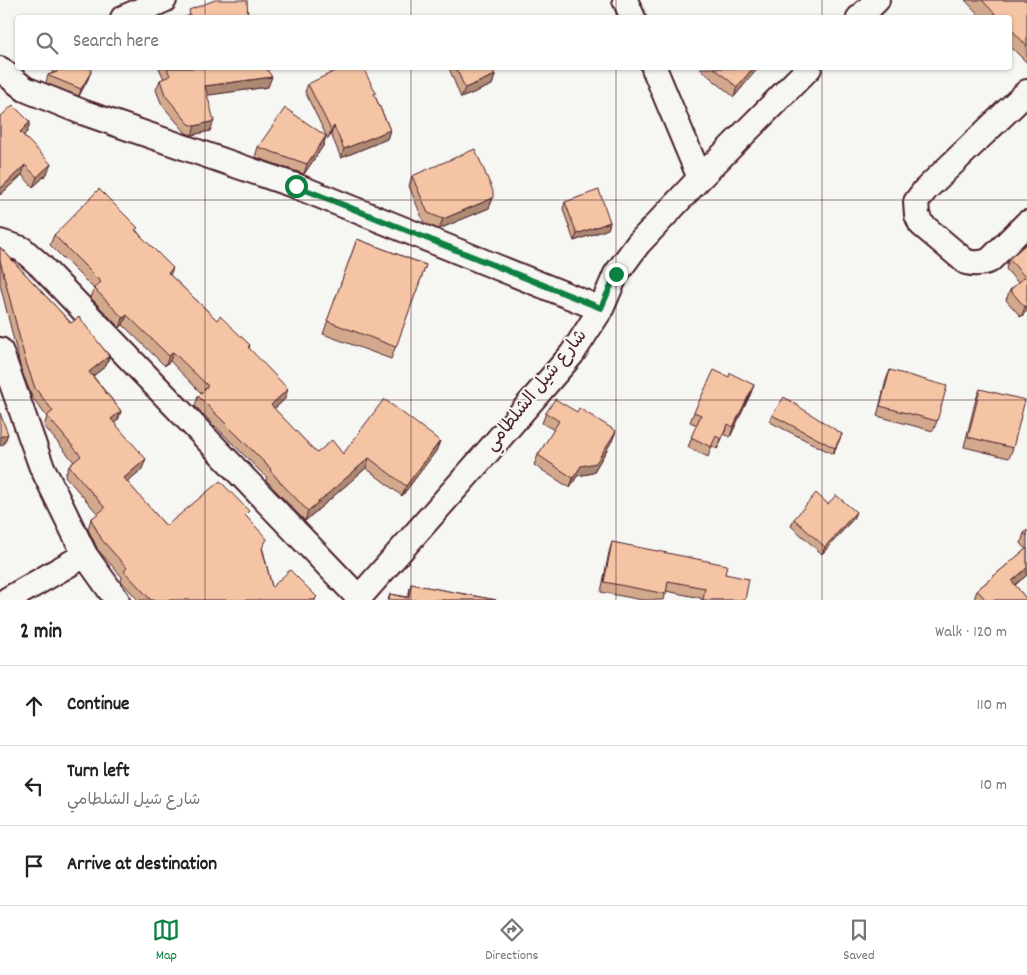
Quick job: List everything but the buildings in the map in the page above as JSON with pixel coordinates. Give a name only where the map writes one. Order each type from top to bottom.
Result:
[{"type":"street","points":[[130,15],[164,0]]},
{"type":"street","points":[[625,0],[632,15]]},
{"type":"street","points":[[862,15],[877,0]]},
{"type":"street","points":[[0,69],[15,63]]},
{"type":"street","points":[[0,69],[25,88],[82,112],[296,186],[601,308]]},
{"type":"street","points":[[655,70],[700,178]]},
{"type":"street","name":"شارع شيل الشلطامي","points":[[358,599],[572,354],[601,308],[616,274],[638,244],[700,178],[807,70]]},
{"type":"street","points":[[1027,92],[925,190],[916,202],[917,215],[921,224],[966,262],[975,264],[983,264],[990,260],[1027,223]]},
{"type":"street","points":[[0,242],[22,249],[40,265],[358,599]]},
{"type":"street","points":[[0,350],[41,465],[85,555],[117,600]]},
{"type":"street","points":[[7,600],[85,555]]},
{"type":"route","points":[[296,186],[601,308],[616,274]]}]
